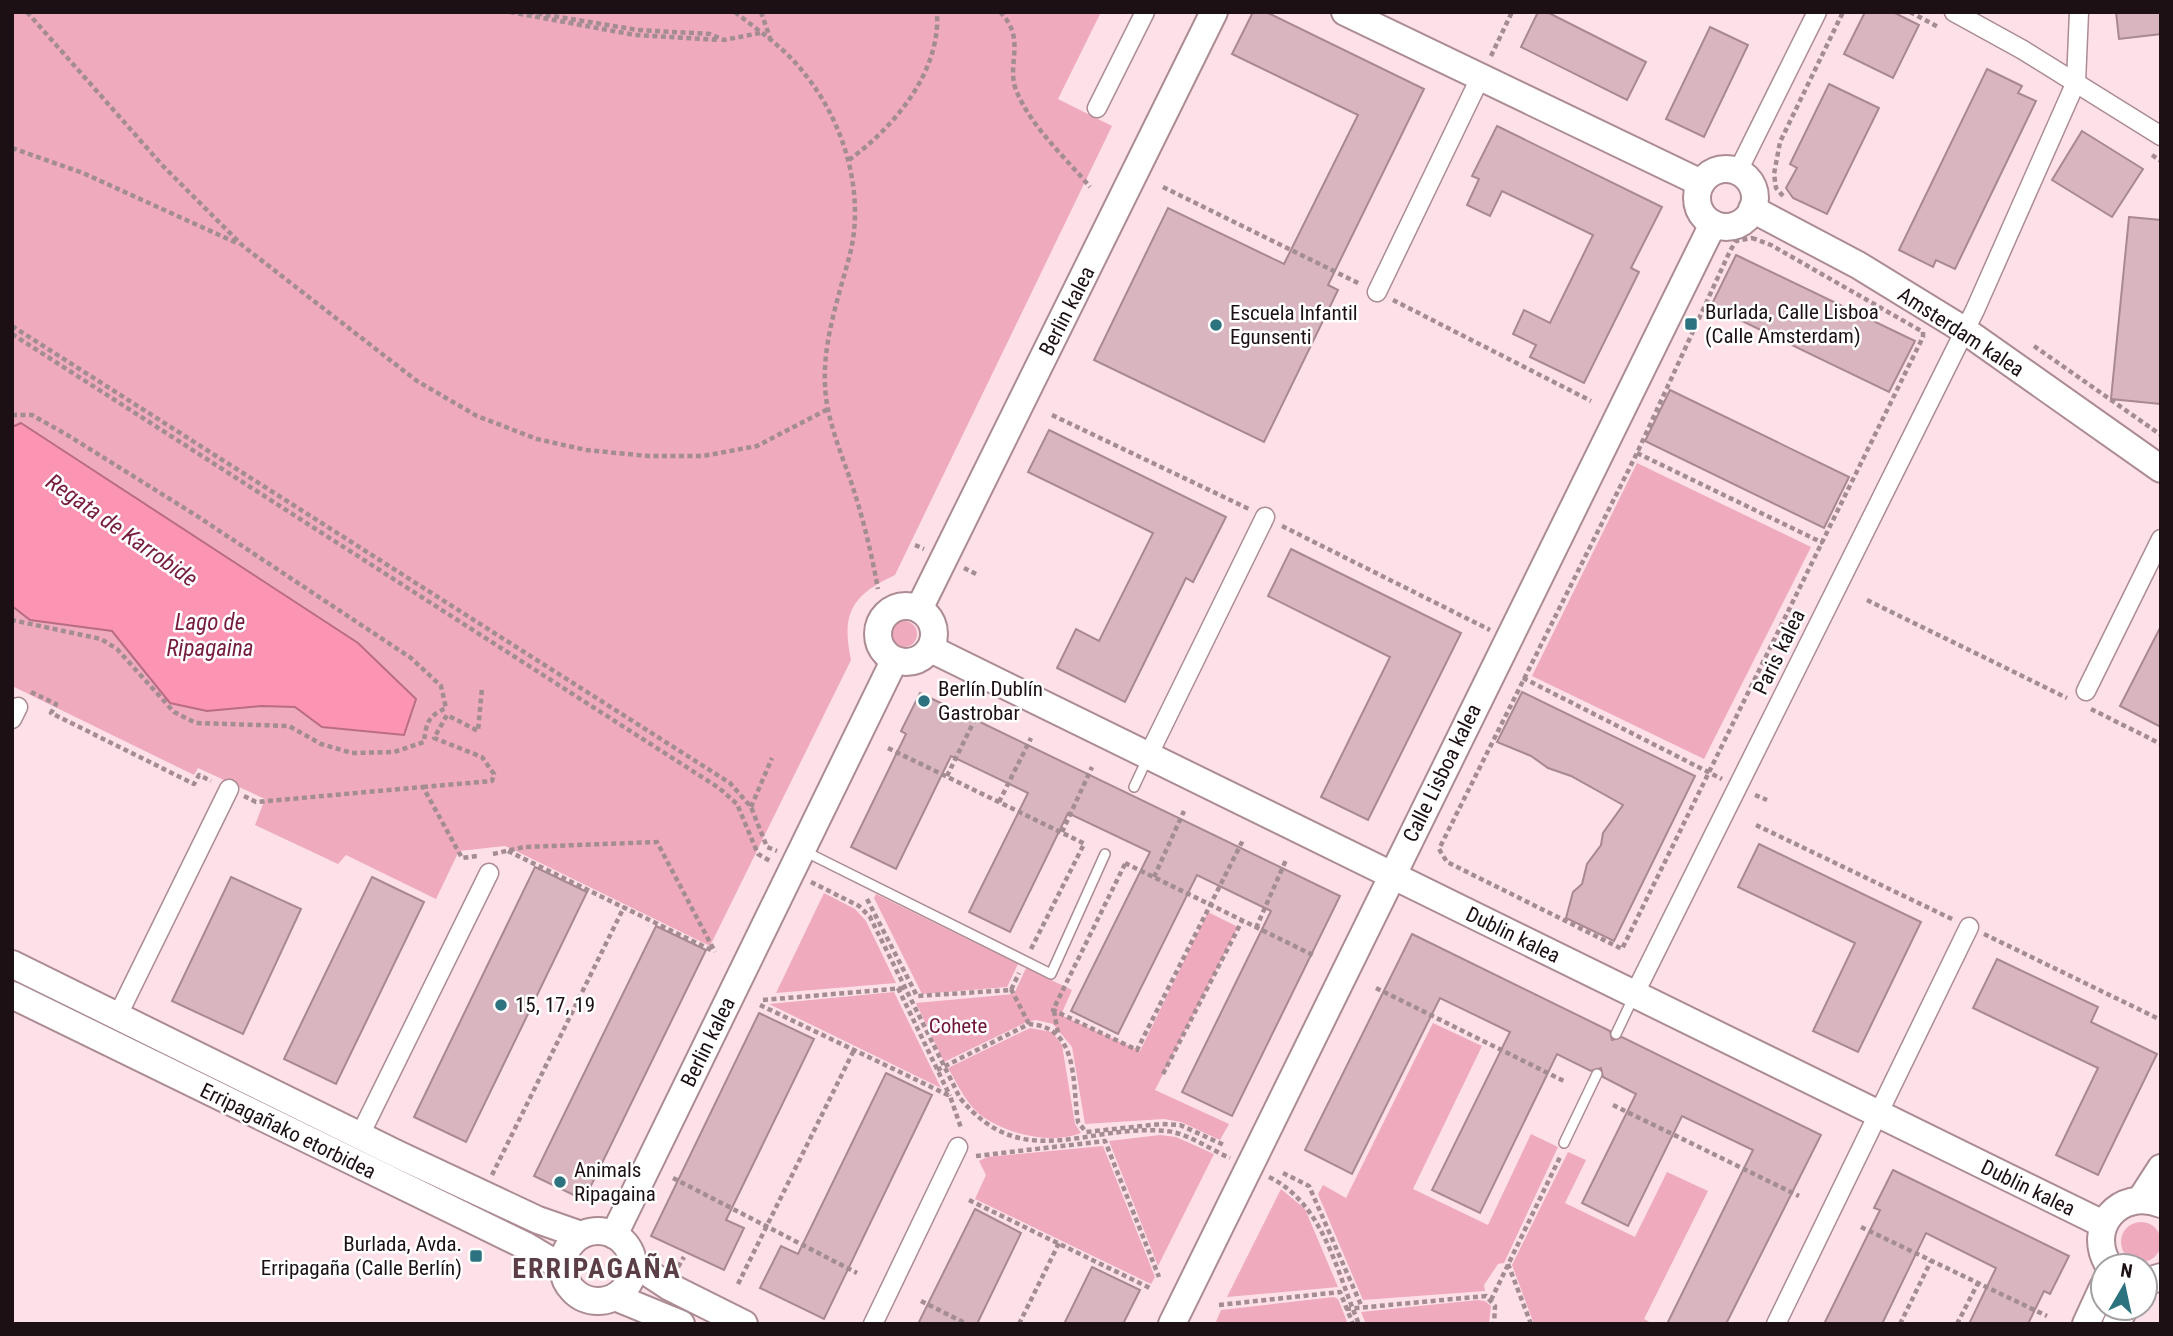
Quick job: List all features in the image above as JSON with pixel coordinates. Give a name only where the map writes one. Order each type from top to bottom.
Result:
[{"type":"street","points":[[1097,108],[1145,12]]},
{"type":"street","name":"Berlin kalea","points":[[919,609],[1214,12]]},
{"type":"street","points":[[1345,12],[1486,67],[1701,183]]},
{"type":"street","points":[[1738,172],[1818,12]]},
{"type":"street","points":[[1954,12],[2076,82],[2161,136]]},
{"type":"street","points":[[2076,82],[2079,12]]},
{"type":"street","points":[[1377,292],[1486,67]]},
{"type":"street","name":"Paris kalea","points":[[1634,995],[1964,330],[2076,82]]},
{"type":"street","points":[[1717,170],[1738,172],[1753,187],[1752,209],[1746,219],[1735,225],[1713,224],[1703,216],[1698,206],[1697,194],[1701,183],[1717,170]]},
{"type":"street","name":"Amsterdam kalea","points":[[1752,209],[1858,265],[1964,330],[2161,469]]},
{"type":"street","name":"Calle Lisboa kalea","points":[[1172,1324],[1713,224]]},
{"type":"street","points":[[1148,756],[1265,517]]},
{"type":"street","points":[[2085,691],[2161,539]]},
{"type":"street","points":[[904,606],[919,609],[934,626],[931,649],[921,659],[908,663],[894,661],[882,652],[877,637],[880,622],[890,610],[904,606]]},
{"type":"street","name":"Dublin kalea","points":[[931,649],[2102,1224]]},
{"type":"street","name":"Berlin kalea","points":[[614,1235],[894,661]]},
{"type":"street","points":[[118,1015],[229,789]]},
{"type":"street","name":"Erripagañako etorbidea","points":[[360,1135],[489,873]]},
{"type":"street","points":[[1776,1324],[1969,927]]},
{"type":"street","name":"Erripagañako etorbidea","points":[[12,964],[538,1220],[581,1235]]},
{"type":"street","name":"Erripagañako etorbidea","points":[[12,995],[526,1246],[563,1268]]},
{"type":"street","points":[[873,1324],[964,1145]]},
{"type":"street","points":[[2101,1252],[2099,1240],[2102,1224],[2118,1206],[2151,1201],[2161,1168]]},
{"type":"street","points":[[598,1231],[614,1235],[630,1252],[632,1276],[625,1289],[615,1297],[598,1301],[581,1297],[568,1285],[563,1268],[564,1255],[571,1243],[581,1235],[598,1231]]},
{"type":"street","points":[[633,1263],[668,1286],[744,1324]]},
{"type":"street","points":[[615,1297],[681,1324]]},
{"type":"lane","points":[[1134,787],[1148,756]]},
{"type":"lane","points":[[796,861],[1051,974],[1105,854]]},
{"type":"lane","points":[[1616,1034],[1634,995]]},
{"type":"lane","points":[[1564,1143],[1597,1074]]},
{"type":"path","points":[[27,12],[162,165],[243,246],[417,381],[477,416],[537,439],[586,450],[648,456],[703,456],[757,446],[828,409]]},
{"type":"path","points":[[510,12],[635,35],[724,40],[761,33]]},
{"type":"path","points":[[529,12],[638,30],[710,34],[724,40]]},
{"type":"path","points":[[735,12],[770,38],[800,67],[825,105],[849,160],[857,199],[855,226],[830,331],[825,384],[828,409],[855,494],[878,589]]},
{"type":"path","points":[[761,12],[770,38]]},
{"type":"path","points":[[849,160],[890,125],[908,100],[929,63],[937,12]]},
{"type":"path","points":[[1000,12],[1014,33],[1015,87],[1028,114],[1090,187]]},
{"type":"path","points":[[1486,67],[1512,12]]},
{"type":"path","points":[[1794,203],[1776,188],[1775,159],[1780,142],[1843,12]]},
{"type":"path","points":[[12,148],[83,173],[243,246]]},
{"type":"path","points":[[1752,238],[1771,245],[1923,332],[1919,348],[1823,543],[1622,949],[1447,862],[1439,849],[1637,453],[1737,241],[1752,238]]},
{"type":"path","points":[[12,326],[730,783],[751,807],[767,847]]},
{"type":"path","points":[[12,334],[719,788],[737,804],[758,854],[796,861],[859,906],[870,917],[939,1068],[964,1145],[981,1153],[1105,1136],[1161,1124],[1180,1125],[1224,1145]]},
{"type":"path","points":[[12,415],[32,415],[69,436],[348,614],[411,658],[441,686],[446,708],[433,714],[426,722],[424,742],[394,752],[352,753],[321,744],[289,726],[196,723],[174,712],[117,649],[101,639],[12,620]]},
{"type":"path","points":[[1052,415],[1265,517],[1537,655]]},
{"type":"path","points":[[1637,453],[1823,543]]},
{"type":"path","points":[[1867,600],[2161,744]]},
{"type":"path","points":[[1523,678],[1767,800]]},
{"type":"path","points":[[26,690],[56,704],[51,713],[194,784],[199,775],[256,802],[492,781],[494,774],[482,757],[434,738],[447,715],[478,731],[482,688]]},
{"type":"path","points":[[947,776],[978,713]]},
{"type":"path","points":[[999,802],[1031,738]]},
{"type":"path","points":[[751,807],[772,758]]},
{"type":"path","points":[[1062,832],[1092,767]]},
{"type":"path","points":[[423,788],[461,858],[508,851],[552,845],[657,842],[715,952],[508,851]]},
{"type":"path","points":[[1153,877],[1184,811]]},
{"type":"path","points":[[1054,1010],[1137,1049],[1243,840]]},
{"type":"path","points":[[1256,928],[1286,860]]},
{"type":"path","points":[[1058,1033],[1054,1010],[1125,863]]},
{"type":"path","points":[[492,1176],[624,907]]},
{"type":"path","points":[[1163,1074],[1242,921]]},
{"type":"path","points":[[911,987],[762,1002],[950,1096]]},
{"type":"path","points":[[1376,988],[1564,1081]]},
{"type":"path","points":[[1011,989],[1029,1024]]},
{"type":"path","points":[[939,1068],[1029,1024],[1042,1025],[1058,1033],[1067,1045],[1078,1122],[1086,1132],[1105,1136]]},
{"type":"path","points":[[738,1284],[854,1050]]},
{"type":"path","points":[[939,1068],[974,1115],[1016,1139],[1046,1141],[1160,1131],[1178,1133],[1296,1193],[1307,1204],[1353,1324]]},
{"type":"path","points":[[1612,1105],[1798,1196]]},
{"type":"path","points":[[1105,1136],[1159,1276]]},
{"type":"path","points":[[1491,1300],[1564,1143]]},
{"type":"path","points":[[1283,1173],[1309,1186],[1361,1305]]},
{"type":"path","points":[[673,1178],[857,1273]]},
{"type":"path","points":[[969,1200],[1152,1289]]},
{"type":"path","points":[[1861,1227],[2047,1316]]},
{"type":"path","points":[[1019,1324],[1059,1243]]},
{"type":"path","points":[[1900,1324],[1931,1261]]},
{"type":"path","points":[[1508,1264],[1531,1324]]},
{"type":"path","points":[[1958,1324],[1978,1283]]},
{"type":"path","points":[[1219,1305],[1340,1292],[1359,1324]]},
{"type":"path","points":[[1349,1308],[1486,1296],[1491,1300],[1497,1316],[1494,1324]]},
{"type":"path","points":[[921,1301],[967,1324]]},
{"type":"green space","points":[[12,12],[1101,12],[1058,99],[1112,126],[895,575],[869,590],[853,607],[848,630],[851,660],[710,946],[505,846],[459,851],[436,899],[346,855],[338,864],[255,825],[265,799],[198,768],[194,775],[12,686]]},
{"type":"green space","points":[[1637,463],[1811,547],[1704,759],[1532,676]]},
{"type":"green space","points":[[904,621],[914,624],[917,634],[914,644],[904,647],[894,644],[891,634],[894,624]]},
{"type":"green space","points":[[824,893],[855,909],[866,921],[896,983],[776,993]]},
{"type":"green space","points":[[876,894],[1018,964],[1007,987],[922,994],[874,898]]},
{"type":"green space","name":"Cohete","points":[[1208,912],[1238,927],[1155,1090],[1229,1124],[1220,1140],[1181,1122],[1164,1119],[1085,1124],[1072,1047],[1053,1024],[1036,1020],[1027,1022],[944,1062],[916,1003],[1014,994],[1026,968],[1072,990],[1061,1015],[1140,1051]]},
{"type":"green space","points":[[894,992],[941,1088],[769,1004]]},
{"type":"green space","points":[[1433,1023],[1482,1046],[1413,1189],[1488,1225],[1531,1134],[1558,1147],[1504,1263],[1498,1264],[1484,1285],[1485,1291],[1363,1300],[1318,1194],[1323,1185],[1346,1198]]},
{"type":"green space","points":[[1030,1028],[1052,1032],[1062,1045],[1075,1124],[1081,1133],[1055,1138],[1028,1135],[1001,1127],[973,1108],[948,1068]]},
{"type":"green space","points":[[1160,1135],[1176,1137],[1214,1154],[1158,1266],[1109,1141]]},
{"type":"green space","points":[[1103,1146],[1155,1277],[1151,1284],[975,1199],[986,1175],[979,1161],[987,1157]]},
{"type":"green space","points":[[1568,1152],[1586,1160],[1565,1203],[1635,1237],[1667,1172],[1708,1191],[1644,1319],[1653,1324],[1534,1324],[1512,1265]]},
{"type":"green space","points":[[1281,1189],[1305,1209],[1338,1287],[1227,1297]]},
{"type":"green space","points":[[2133,1223],[2149,1223],[2160,1234],[2158,1252],[2122,1250],[2122,1234]]},
{"type":"green space","points":[[1334,1297],[1338,1299],[1348,1324],[1215,1324],[1221,1310]]},
{"type":"green space","points":[[1478,1300],[1491,1306],[1489,1324],[1366,1324],[1361,1312]]},
{"type":"water","name":"Lago de Ripagaina","points":[[21,423],[358,643],[416,699],[404,735],[322,727],[295,707],[261,706],[207,711],[170,703],[112,631],[30,620],[12,606],[12,427]]},
{"type":"building","name":"Escuela Infantil Egunsenti","points":[[1253,12],[1266,12],[1424,89],[1328,285],[1338,290],[1264,442],[1094,360],[1168,208],[1284,264],[1358,115],[1232,54]]},
{"type":"building","points":[[1538,12],[1547,12],[1646,62],[1627,100],[1521,47]]},
{"type":"building","points":[[1865,12],[1893,12],[1919,25],[1893,78],[1844,54]]},
{"type":"building","points":[[2116,12],[2161,12],[2161,34],[2119,39]]},
{"type":"building","points":[[1710,27],[1748,45],[1704,137],[1666,119]]},
{"type":"building","points":[[1987,69],[2022,86],[2018,93],[2036,101],[1955,269],[1936,260],[1933,267],[1899,250]]},
{"type":"building","points":[[1829,84],[1879,108],[1827,214],[1793,198],[1786,188],[1797,168],[1790,164]]},
{"type":"building","points":[[1497,126],[1662,207],[1631,268],[1639,272],[1584,383],[1530,357],[1536,345],[1513,334],[1524,310],[1550,323],[1593,235],[1502,191],[1490,216],[1467,205],[1479,179],[1472,176]]},
{"type":"building","points":[[2082,131],[2143,169],[2112,217],[2052,180]]},
{"type":"building","points":[[2129,217],[2161,220],[2160,404],[2111,399]]},
{"type":"building","points":[[1736,255],[1915,341],[1889,392],[1711,306]]},
{"type":"building","points":[[1670,390],[1849,477],[1824,528],[1645,441]]},
{"type":"building","points":[[1049,430],[1226,517],[1193,582],[1186,578],[1125,702],[1057,668],[1076,629],[1099,641],[1153,533],[1028,472]]},
{"type":"building","points":[[1291,549],[1461,633],[1368,820],[1321,797],[1390,657],[1268,596]]},
{"type":"building","points":[[2161,626],[2161,727],[2120,706]]},
{"type":"building","points":[[1522,692],[1695,776],[1614,941],[1566,918],[1573,892],[1582,884],[1587,864],[1601,845],[1603,833],[1623,805],[1571,776],[1548,768],[1531,756],[1497,742]]},
{"type":"building","points":[[920,693],[1340,896],[1232,1116],[1182,1092],[1271,911],[1197,875],[1118,1034],[1071,1011],[1150,852],[1068,813],[1010,932],[969,912],[1028,793],[951,756],[896,869],[851,847],[906,734],[901,731]]},
{"type":"building","points":[[1759,844],[1921,922],[1858,1052],[1813,1031],[1855,943],[1738,887]]},
{"type":"building","name":"15, 17, 19","points":[[535,867],[587,892],[466,1142],[414,1117]]},
{"type":"building","points":[[231,877],[301,909],[243,1034],[172,1001]]},
{"type":"building","points":[[372,877],[424,902],[336,1084],[284,1059]]},
{"type":"building","points":[[656,926],[706,950],[584,1200],[534,1176]]},
{"type":"building","points":[[1412,934],[1610,1031],[1612,1040],[1622,1037],[1821,1135],[1726,1324],[1667,1324],[1753,1150],[1682,1116],[1628,1226],[1582,1203],[1636,1094],[1603,1077],[1601,1068],[1591,1071],[1557,1054],[1480,1213],[1432,1190],[1510,1032],[1440,998],[1352,1174],[1305,1150]]},
{"type":"building","points":[[1997,959],[2098,1007],[2091,1022],[2157,1054],[2098,1175],[2056,1155],[2098,1068],[1973,1008]]},
{"type":"building","points":[[759,1013],[814,1039],[726,1220],[744,1228],[724,1270],[651,1236]]},
{"type":"building","points":[[886,1073],[932,1095],[824,1319],[760,1288],[781,1246],[798,1254]]},
{"type":"building","points":[[1893,1170],[2069,1256],[2050,1294],[2044,1291],[2028,1324],[1969,1324],[1996,1268],[1926,1233],[1882,1324],[1824,1324],[1880,1210],[1874,1208]]},
{"type":"building","points":[[975,1209],[1021,1233],[977,1324],[918,1324]]},
{"type":"building","points":[[1092,1267],[1140,1290],[1123,1324],[1064,1324]]},
{"type":"place","name":"Burlada, Calle Lisboa (Calle Amsterdam)","points":[[1691,324]]},
{"type":"place","name":"Escuela Infantil Egunsenti","points":[[1216,325]]},
{"type":"place","name":"Berlín Dublín Gastrobar","points":[[924,701]]},
{"type":"place","name":"15, 17, 19","points":[[501,1005]]},
{"type":"place","name":"Animals Ripagaina","points":[[560,1182]]},
{"type":"place","name":"Burlada, Avda. Erripagaña (Calle Berlín)","points":[[476,1256]]},
{"type":"district","name":"ERRIPAGAÑA","points":[[597,1268]]},
{"type":"water label","name":"Regata de Karrobide","points":[[122,530]]}]
